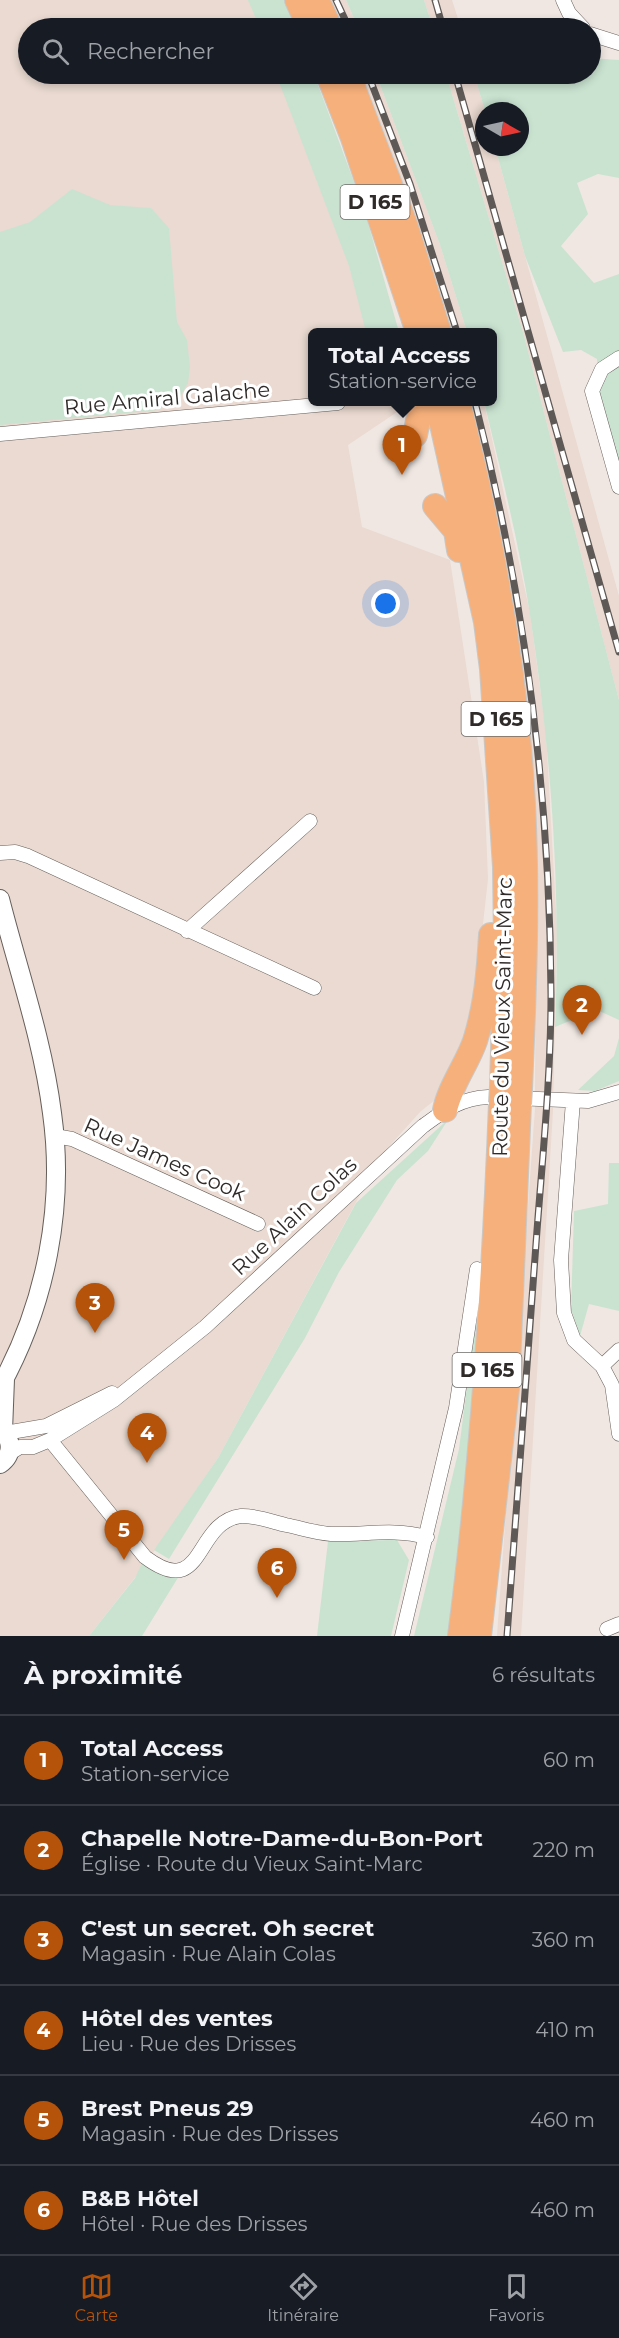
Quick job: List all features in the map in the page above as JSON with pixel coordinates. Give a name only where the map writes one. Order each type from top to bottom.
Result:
[{"type":"highway","points":[[297,0],[305,18]]},
{"type":"highway","points":[[317,0],[325,18]]},
{"type":"highway","name":"D 165","points":[[332,84],[353,138],[416,328]]},
{"type":"highway","name":"D 165","points":[[352,84],[405,224],[437,328]]},
{"type":"highway","points":[[415,435],[421,406]]},
{"type":"highway","name":"Route du Vieux Saint-Marc","points":[[438,406],[453,462],[486,622],[499,744],[507,944],[507,1389],[479,1636]]},
{"type":"highway","name":"Route du Vieux Saint-Marc","points":[[459,406],[496,570],[514,690],[523,803],[526,910],[506,1096],[486,1400],[476,1511],[460,1636]]},
{"type":"highway","points":[[435,506],[456,531],[499,744],[495,886],[484,1009],[474,1042],[464,1067],[447,1098],[445,1110]]},
{"type":"street","points":[[563,0],[574,18]]},
{"type":"street","points":[[601,37],[619,43]]},
{"type":"street","points":[[619,358],[602,369],[592,391],[619,487]]},
{"type":"street","name":"Rue Amiral Galache","points":[[0,434],[308,406]]},
{"type":"street","points":[[187,931],[310,821]]},
{"type":"street","points":[[0,853],[15,852],[28,856],[315,988]]},
{"type":"street","points":[[0,899],[43,1064],[55,1136],[55,1198],[46,1264],[28,1328],[2,1383],[2,1431],[10,1446],[5,1459]]},
{"type":"street","name":"Rue Alain Colas","points":[[5,1459],[20,1447],[33,1447],[50,1440],[114,1400],[204,1327],[423,1126],[445,1110],[465,1100],[506,1096],[588,1101],[619,1092]]},
{"type":"street","points":[[573,1101],[561,1260],[564,1313],[574,1340],[602,1366],[612,1385],[619,1434]]},
{"type":"street","name":"Rue James Cook","points":[[55,1136],[72,1139],[258,1224]]},
{"type":"street","points":[[402,1636],[456,1408],[477,1269]]},
{"type":"street","points":[[602,1366],[619,1350]]},
{"type":"street","name":"Rue Alain Colas","points":[[2,1431],[46,1426],[135,1381]]},
{"type":"street","points":[[50,1440],[145,1557],[162,1570],[177,1571],[192,1566],[212,1533],[222,1523],[241,1516],[332,1534],[386,1531],[427,1538]]},
{"type":"shaded area","points":[[0,0],[286,0],[293,18],[18,18],[18,84],[315,84],[397,328],[308,328],[308,406],[406,406],[348,445],[362,527],[450,560],[484,782],[488,879],[473,1013],[456,1066],[435,1100],[421,1111],[382,1154],[218,1458],[144,1566],[89,1636],[0,1636]]},
{"type":"shaded area","points":[[329,0],[346,0],[354,18],[337,18]]},
{"type":"shaded area","points":[[424,0],[452,0],[458,18],[430,18]]},
{"type":"shaded area","points":[[364,84],[380,84],[440,245],[466,328],[449,328],[398,173]]},
{"type":"shaded area","points":[[449,84],[477,84],[482,102],[475,102],[475,156],[497,156],[619,596],[619,700],[524,336]]},
{"type":"shaded area","points":[[469,406],[485,406],[530,613],[546,733],[557,929],[553,1111],[521,1636],[497,1636],[535,1109],[536,855]]},
{"type":"green space","points":[[248,0],[284,0],[292,18],[256,18]]},
{"type":"green space","points":[[346,0],[424,0],[430,18],[354,18]]},
{"type":"green space","points":[[601,59],[619,60],[619,178],[598,174],[577,183],[588,214],[561,246],[594,283],[619,274],[619,465],[598,398],[597,359],[581,350],[563,352],[525,256],[497,156],[529,156],[529,102],[482,102],[477,84],[601,84]]},
{"type":"green space","points":[[280,84],[318,84],[364,209],[398,328],[365,328],[349,266]]},
{"type":"green space","points":[[380,84],[449,84],[524,336],[619,700],[619,1020],[584,1004],[572,1020],[555,1027],[557,924],[553,820],[544,717],[526,588],[485,406],[497,406],[497,328],[466,328],[440,245]]},
{"type":"green space","points":[[72,189],[110,205],[151,208],[169,228],[177,322],[187,340],[190,367],[188,383],[181,395],[159,410],[0,425],[0,232],[30,222]]},
{"type":"green space","points":[[619,1038],[619,1081],[595,1091],[578,1090],[614,1056]]},
{"type":"green space","points":[[446,1123],[428,1151],[397,1180],[339,1272],[305,1338],[169,1559],[154,1550],[218,1458],[356,1203]]},
{"type":"green space","points":[[609,1163],[619,1163],[619,1311],[589,1304],[580,1336],[571,1309],[574,1211],[608,1204]]},
{"type":"green space","points":[[475,1323],[481,1324],[471,1449],[449,1636],[414,1636],[459,1449]]},
{"type":"green space","points":[[397,1540],[409,1560],[391,1636],[317,1636],[328,1541]]},
{"type":"green space","points":[[145,1557],[184,1568],[142,1636],[89,1636],[135,1578]]},
{"type":"railway","points":[[336,0],[344,18]]},
{"type":"railway","points":[[435,0],[440,18]]},
{"type":"railway","points":[[372,84],[410,184],[456,328]]},
{"type":"railway","points":[[458,84],[619,652]]},
{"type":"railway","points":[[476,406],[508,549],[531,696],[546,844],[551,994],[548,1088],[507,1636]]},
{"type":"place","name":"Total Access","points":[[402,475]]},
{"type":"place","name":"Chapelle Notre-Dame-du-Bon-Port","points":[[582,1035]]},
{"type":"place","name":"C'est un secret. Oh secret","points":[[95,1333]]},
{"type":"place","name":"Hôtel des ventes","points":[[147,1463]]},
{"type":"place","name":"Brest Pneus 29","points":[[124,1560]]},
{"type":"place","name":"B&B Hôtel","points":[[277,1598]]}]
